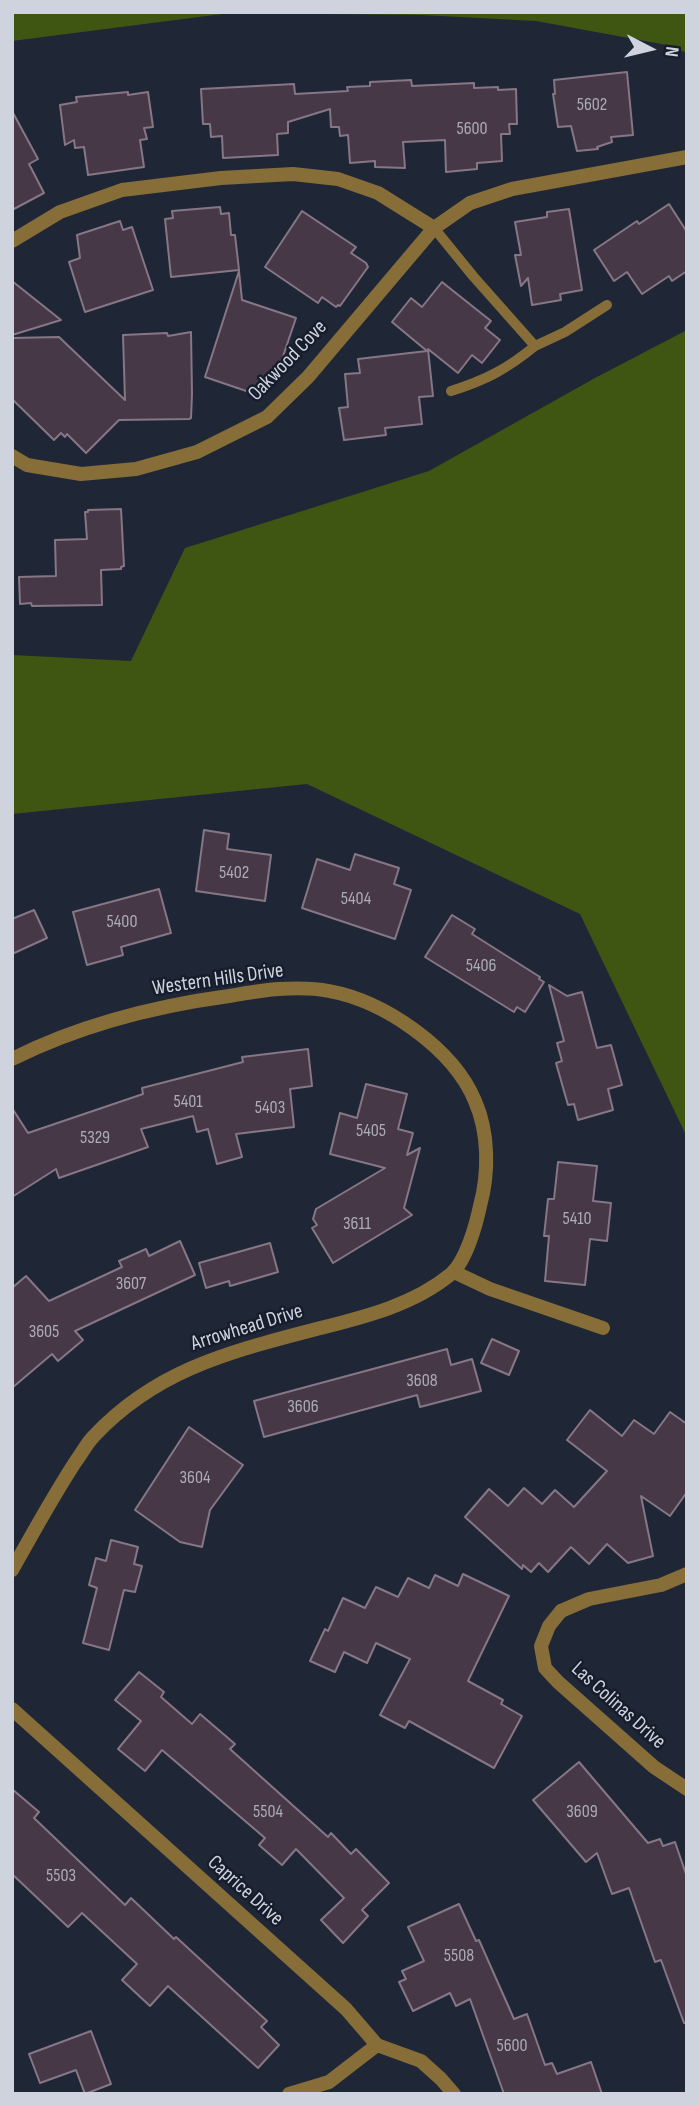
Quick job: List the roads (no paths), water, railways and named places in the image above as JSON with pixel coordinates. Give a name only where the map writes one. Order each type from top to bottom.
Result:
[{"type":"street","name":"Oakwood Cove","points":[[12,456],[27,465],[82,474],[136,469],[197,452],[267,417],[308,377],[434,228],[470,203],[512,189],[687,157]]},
{"type":"street","points":[[12,241],[61,212],[122,190],[220,178],[293,174],[338,179],[378,193],[434,228]]},
{"type":"street","name":"Western Hills Drive","points":[[12,1059],[109,1020],[189,1001],[277,989],[327,990],[374,1004],[417,1031],[451,1063],[475,1101],[486,1144],[486,1182],[474,1233],[454,1272]]},
{"type":"street","points":[[454,1272],[490,1290],[603,1328]]},
{"type":"street","name":"Arrowhead Drive","points":[[12,1570],[63,1480],[93,1437],[137,1399],[175,1374],[234,1350],[374,1314],[420,1295],[454,1272]]},
{"type":"street","name":"Las Colinas Drive","points":[[687,1574],[661,1585],[589,1599],[561,1611],[549,1626],[541,1646],[545,1668],[558,1682],[654,1767],[687,1788]]},
{"type":"street","name":"Caprice Drive","points":[[12,1709],[345,2009],[377,2045],[421,2061],[454,2094]]},
{"type":"street","points":[[289,2094],[329,2082],[377,2045]]},
{"type":"lane","points":[[434,228],[472,276],[535,346]]},
{"type":"lane","points":[[452,391],[483,381],[510,367],[535,346],[565,332],[607,305]]}]
